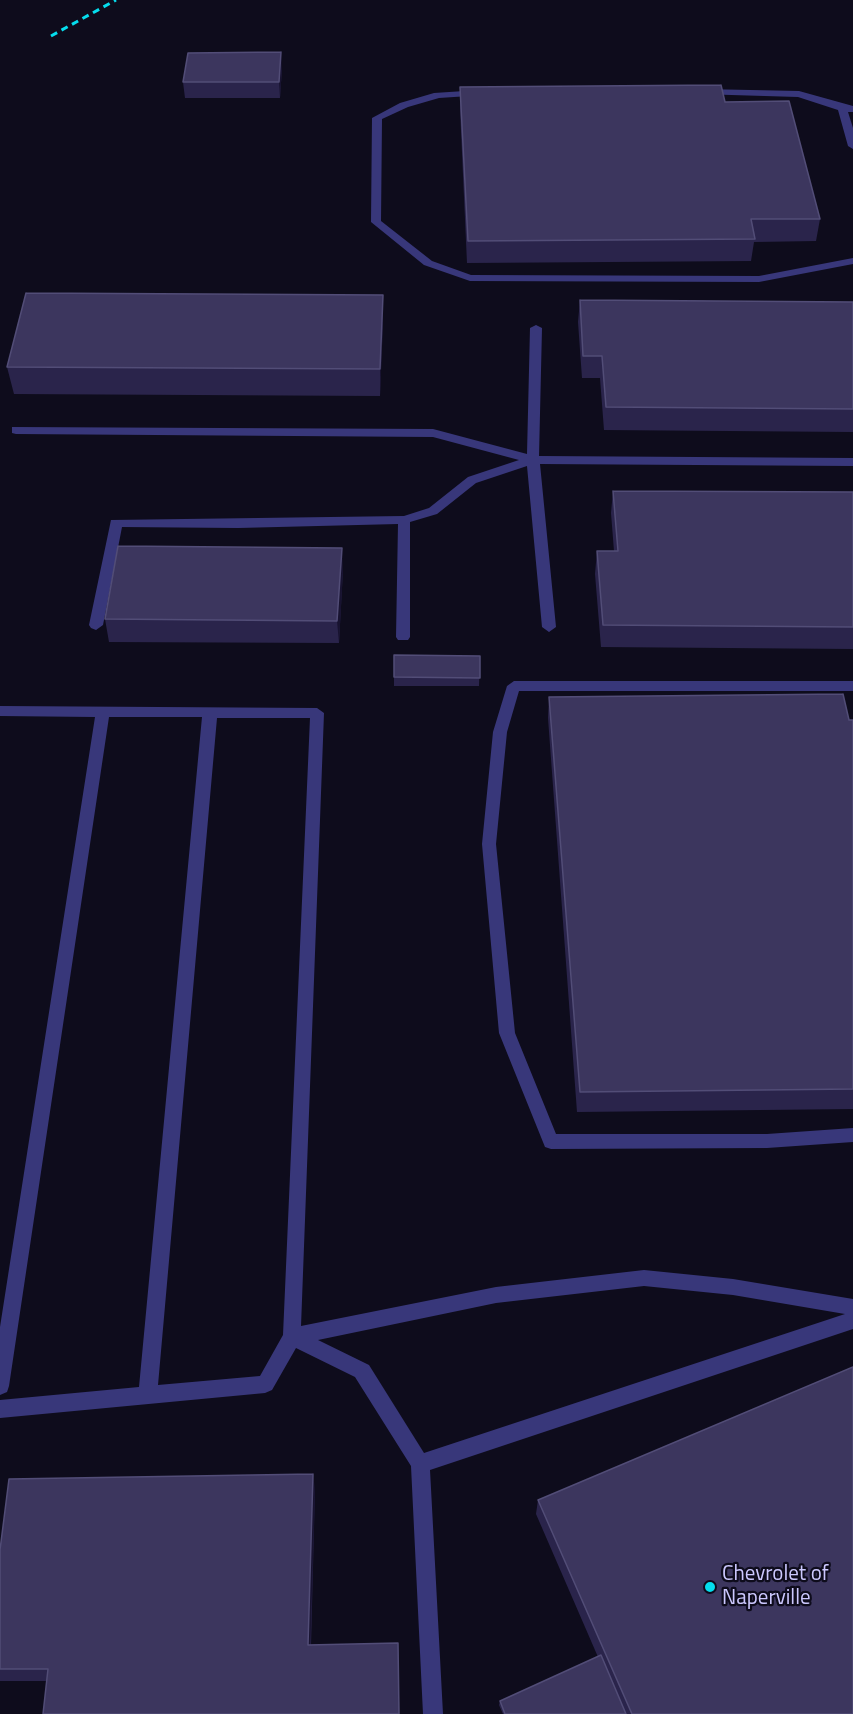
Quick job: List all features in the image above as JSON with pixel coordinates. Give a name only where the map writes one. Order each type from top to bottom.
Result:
[{"type":"lane","points":[[690,92],[799,94],[847,109],[853,147]]},
{"type":"lane","points":[[492,93],[438,95],[404,105],[377,118],[376,222],[428,263],[470,278],[759,279],[853,261]]},
{"type":"lane","points":[[536,328],[534,460],[549,627]]},
{"type":"lane","points":[[16,430],[433,433],[534,460],[853,462]]},
{"type":"lane","points":[[96,625],[116,523],[238,524],[404,520],[433,511],[472,480],[534,460]]},
{"type":"lane","points":[[403,637],[404,520]]},
{"type":"lane","points":[[853,686],[514,686],[500,732],[489,844],[507,1033],[551,1142],[767,1141],[853,1136]]},
{"type":"lane","points":[[0,711],[317,713],[292,1336],[265,1384],[0,1410]]},
{"type":"lane","points":[[0,1386],[103,711]]},
{"type":"lane","points":[[148,1395],[210,712]]},
{"type":"lane","points":[[292,1336],[496,1295],[644,1278],[733,1287],[853,1307]]},
{"type":"lane","points":[[420,1464],[853,1320]]},
{"type":"lane","points":[[292,1336],[362,1371],[420,1464],[433,1714]]},
{"type":"building","points":[[281,52],[279,82],[183,82],[188,53]]},
{"type":"building","points":[[721,85],[725,102],[789,101],[820,219],[751,219],[755,239],[468,241],[460,87]]},
{"type":"building","points":[[26,293],[383,295],[380,369],[7,367]]},
{"type":"building","points":[[580,300],[853,302],[853,409],[606,407],[602,356],[583,356]]},
{"type":"building","points":[[613,491],[853,492],[853,627],[603,625],[597,551],[618,551]]},
{"type":"building","points":[[118,546],[342,548],[337,621],[105,619]]},
{"type":"building","points":[[394,655],[480,656],[480,678],[394,677]]},
{"type":"building","points":[[843,694],[849,720],[853,720],[853,1089],[580,1092],[549,697]]},
{"type":"building","name":"Chevrolet of Naperville","points":[[853,1367],[853,1714],[632,1714],[538,1500]]},
{"type":"building","points":[[313,1474],[308,1645],[398,1643],[399,1714],[43,1714],[48,1669],[0,1669],[0,1550],[9,1479]]},
{"type":"building","points":[[601,1655],[626,1714],[505,1714],[500,1701]]},
{"type":"railway","points":[[51,36],[116,0]]},
{"type":"place","name":"Chevrolet of Naperville","points":[[710,1587]]}]
